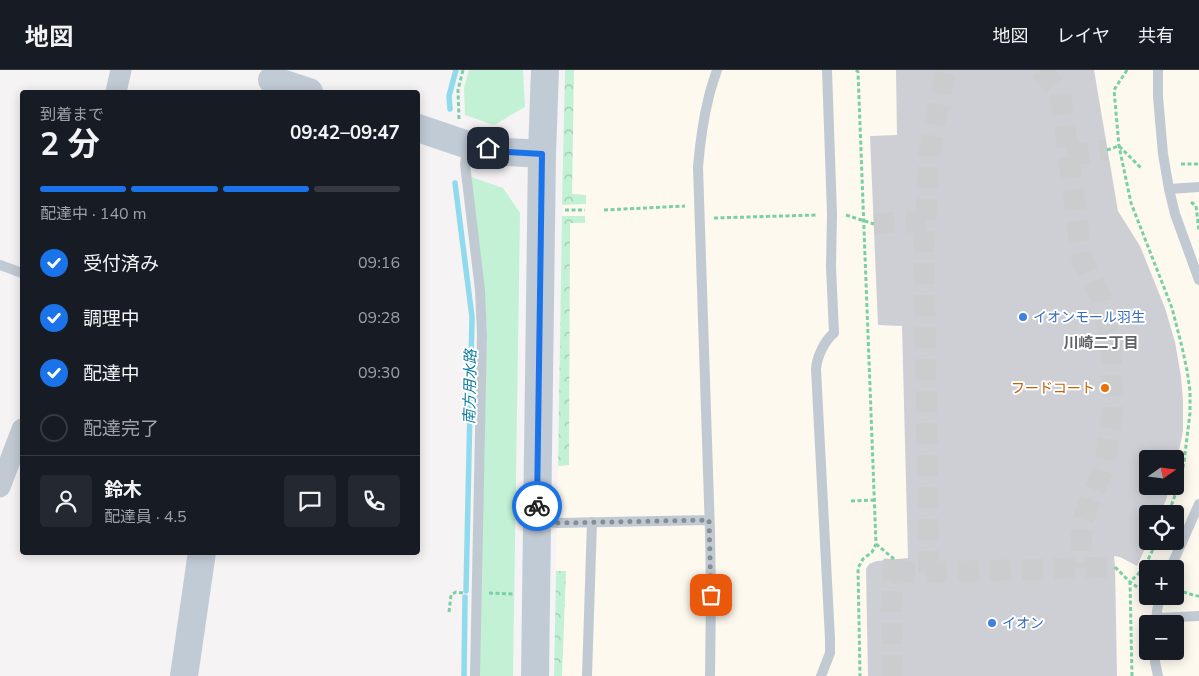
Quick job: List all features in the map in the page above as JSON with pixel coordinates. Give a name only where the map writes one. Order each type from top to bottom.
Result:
[{"type":"street","points":[[117,90],[122,70]]},
{"type":"street","points":[[535,676],[542,154],[545,70]]},
{"type":"street","points":[[272,81],[302,90]]},
{"type":"street","points":[[420,128],[463,134],[507,152],[542,154]]},
{"type":"street","points":[[0,487],[20,434]]},
{"type":"street","points":[[184,676],[202,555]]},
{"type":"lane","points":[[710,676],[711,595],[698,167],[701,136],[709,95],[717,70]]},
{"type":"lane","points":[[821,676],[830,653],[830,639],[816,370],[819,356],[830,336],[834,333],[827,70]]},
{"type":"lane","points":[[1158,70],[1158,97],[1163,154],[1169,189],[1175,214],[1199,280]]},
{"type":"lane","points":[[463,134],[480,290],[482,335],[475,676]]},
{"type":"lane","points":[[1169,189],[1199,187]]},
{"type":"lane","points":[[0,265],[20,272]]},
{"type":"lane","points":[[1174,560],[1199,504]]},
{"type":"lane","points":[[537,521],[557,523],[709,520]]},
{"type":"lane","points":[[587,676],[592,522]]},
{"type":"lane","points":[[1184,618],[1199,616]]},
{"type":"lane","points":[[1155,660],[1158,676]]},
{"type":"path","points":[[463,70],[458,90],[463,134]]},
{"type":"path","points":[[856,70],[858,72],[876,544],[872,552],[863,559],[858,568],[860,676]]},
{"type":"path","points":[[1127,70],[1114,90],[1119,146],[1131,203],[1172,308],[1186,362],[1190,392],[1190,413],[1185,454],[1180,482],[1171,505]]},
{"type":"path","points":[[1107,150],[1119,146]]},
{"type":"path","points":[[1119,146],[1142,168]]},
{"type":"path","points":[[1181,164],[1199,164]]},
{"type":"path","points":[[1191,202],[1196,206],[1199,230]]},
{"type":"path","points":[[604,210],[684,206],[685,213]]},
{"type":"path","points":[[562,210],[586,210]]},
{"type":"path","points":[[845,214],[874,224]]},
{"type":"path","points":[[713,218],[819,215]]},
{"type":"path","points":[[1185,454],[1190,454]]},
{"type":"path","points":[[852,501],[874,500]]},
{"type":"path","points":[[876,544],[894,559]]},
{"type":"path","points":[[1132,676],[1130,582],[1144,568],[1153,550]]},
{"type":"path","points":[[1115,567],[1139,589]]},
{"type":"path","points":[[449,612],[451,595],[456,592],[461,593]]},
{"type":"path","points":[[1184,592],[1199,596]]},
{"type":"path","points":[[476,593],[515,594]]},
{"type":"shaded area","name":"イオンモール羽生","points":[[565,70],[1199,70],[1199,676],[554,676]]},
{"type":"green space","points":[[469,70],[523,70],[525,107],[494,125],[465,115],[464,88]]},
{"type":"green space","points":[[565,70],[574,70],[572,194],[586,195],[586,204],[562,205]]},
{"type":"green space","points":[[471,177],[503,188],[520,213],[513,676],[479,676],[487,327]]},
{"type":"green space","points":[[562,216],[585,216],[585,223],[570,223],[569,465],[558,466]]},
{"type":"green space","points":[[556,571],[566,571],[562,676],[554,676]]},
{"type":"building","name":"イオンモール羽生","points":[[896,70],[1094,70],[1118,211],[1140,246],[1165,308],[1175,342],[1183,401],[1183,431],[1179,450],[1139,450],[1139,495],[1167,495],[1164,505],[1139,505],[1139,550],[1144,550],[1137,566],[1114,556],[1117,676],[868,676],[866,569],[869,564],[877,561],[908,558],[902,326],[878,325],[870,136],[897,135]]},
{"type":"waterway","name":"南方用水路","points":[[450,109],[449,96],[456,70]]},
{"type":"waterway","name":"南方用水路","points":[[455,183],[472,317],[466,591]]},
{"type":"waterway","name":"南方用水路","points":[[464,676],[465,597]]},
{"type":"tunnel","points":[[929,572],[924,250],[929,153],[946,70]]},
{"type":"tunnel","points":[[1040,70],[1060,91],[1082,259],[1100,296],[1111,341],[1113,408],[1104,467],[1081,525],[1081,568]]},
{"type":"tunnel","points":[[1068,155],[1107,150]]},
{"type":"tunnel","points":[[874,224],[926,221]]},
{"type":"tunnel","points":[[893,676],[891,609],[894,559]]},
{"type":"tunnel","points":[[894,573],[1115,567]]},
{"type":"way so far","points":[[537,506],[537,521],[557,523],[709,520],[711,595]]},
{"type":"place","name":"イオンモール羽生","points":[[1023,317]]},
{"type":"place","name":"フードコート","points":[[1105,388]]},
{"type":"place","name":"イオン","points":[[992,623]]},
{"type":"district","name":"川崎二丁目","points":[[1101,343]]},
{"type":"route","points":[[488,148],[507,152],[542,154],[537,506]]}]
